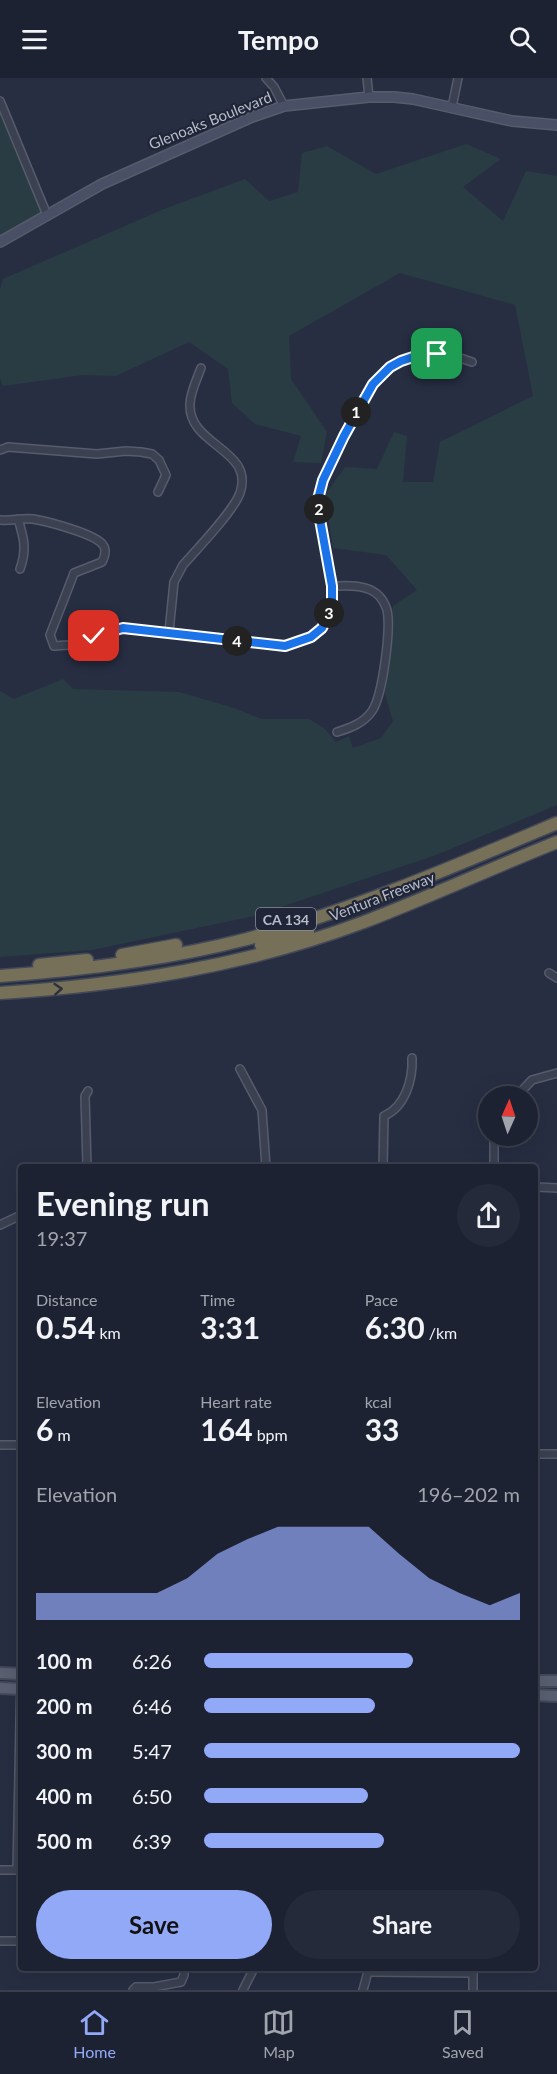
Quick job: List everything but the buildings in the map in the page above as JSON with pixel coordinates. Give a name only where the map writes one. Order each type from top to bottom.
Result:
[{"type":"highway","name":"Ventura Freeway","points":[[0,968],[109,957],[211,939],[262,926],[353,898],[557,817]]},
{"type":"highway","points":[[0,976],[89,968],[153,958],[244,939],[310,920],[389,892],[557,823]]},
{"type":"highway","points":[[164,975],[176,966],[254,948],[335,924],[557,836]]},
{"type":"highway","name":"Ventura Freeway","points":[[0,993],[72,988],[164,975],[218,965],[287,947],[363,922],[557,842]]},
{"type":"main road","points":[[0,1673],[18,1674]]},
{"type":"main road","points":[[538,1681],[557,1681]]},
{"type":"main road","points":[[0,1688],[18,1689]]},
{"type":"main road","points":[[538,1695],[557,1696]]},
{"type":"street","points":[[266,78],[274,87],[284,106]]},
{"type":"street","points":[[367,78],[369,97]]},
{"type":"street","points":[[452,107],[458,78]]},
{"type":"street","name":"Glenoaks Boulevard","points":[[0,243],[102,184],[137,167],[252,117],[284,106],[369,97],[413,99],[512,121],[557,125]]},
{"type":"street","points":[[0,101],[47,215]]},
{"type":"street","points":[[0,520],[32,519],[54,524],[99,540],[105,546],[102,562],[75,573],[50,635],[51,641],[57,647],[116,628],[285,646],[311,637],[322,628],[332,607],[332,586],[317,503],[319,491],[344,436],[373,384],[390,367],[413,357],[437,354],[460,357],[472,362]]},
{"type":"street","points":[[169,632],[174,582],[177,575],[233,505],[242,484],[237,463],[230,455],[203,436],[194,422],[190,404],[201,369]]},
{"type":"street","points":[[0,450],[8,447],[97,454],[126,451],[152,454],[159,459],[166,475],[158,492]]},
{"type":"street","points":[[18,519],[25,541],[25,555],[20,569]]},
{"type":"street","points":[[332,586],[361,586],[376,593],[387,608],[388,619],[380,694],[373,711],[352,727],[337,732]]},
{"type":"street","points":[[549,973],[557,978]]},
{"type":"street","points":[[383,1164],[384,1116],[393,1112],[401,1104],[413,1071],[412,1058]]},
{"type":"street","points":[[240,1069],[262,1110],[266,1164]]},
{"type":"street","points":[[526,1086],[531,1080],[557,1073]]},
{"type":"street","points":[[87,1164],[85,1096],[88,1091]]},
{"type":"street","points":[[494,1146],[494,1164]]},
{"type":"street","points":[[538,1187],[557,1188]]},
{"type":"street","points":[[0,1225],[18,1216]]},
{"type":"street","points":[[0,1445],[18,1445]]},
{"type":"street","points":[[538,1454],[557,1454]]},
{"type":"street","points":[[0,1870],[18,1870]]},
{"type":"street","points":[[0,1941],[18,1941]]},
{"type":"street","points":[[133,1990],[136,1987],[154,1987],[181,1982],[184,1971]]},
{"type":"street","points":[[243,1990],[252,1971]]},
{"type":"street","points":[[363,1990],[369,1971]]},
{"type":"street","points":[[472,1990],[473,1971]]},
{"type":"shaded area","points":[[0,101],[47,215],[0,242]]},
{"type":"shaded area","points":[[466,144],[501,159],[463,187],[503,221],[526,171],[557,176],[557,805],[436,855],[254,916],[92,950],[0,957],[0,691],[14,699],[63,679],[73,689],[179,692],[262,719],[309,719],[325,729],[336,742],[349,736],[353,748],[381,738],[393,721],[385,694],[393,606],[417,590],[386,555],[333,548],[325,495],[345,467],[377,469],[394,432],[407,436],[403,482],[433,482],[440,442],[533,396],[515,305],[400,273],[289,336],[291,379],[327,432],[321,463],[293,462],[301,436],[255,424],[232,403],[228,369],[189,342],[116,376],[83,375],[3,386],[0,378],[0,289],[3,279],[164,209],[245,179],[269,201],[298,192],[302,153],[327,146],[376,174]]},
{"type":"route","points":[[94,636],[116,628],[123,628],[285,646],[311,637],[322,628],[332,607],[332,586],[317,503],[323,480],[373,384],[390,367],[401,361],[437,354]]}]
